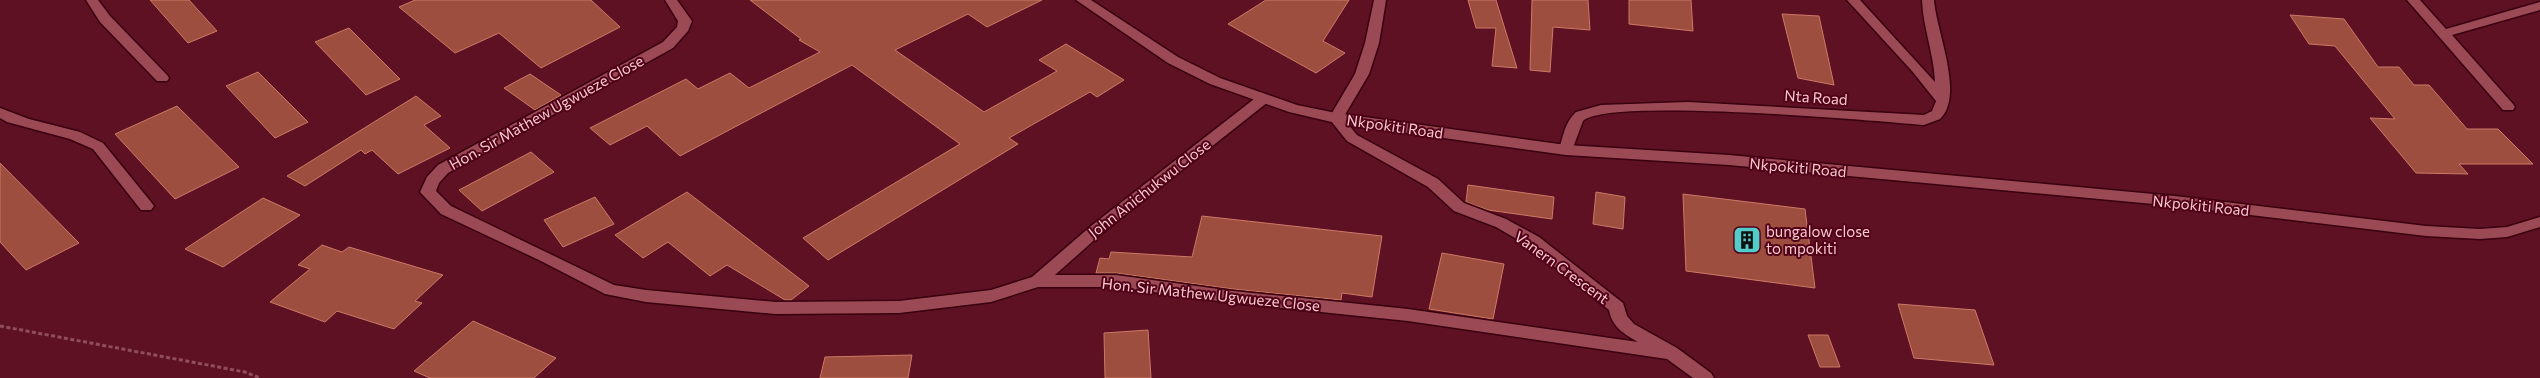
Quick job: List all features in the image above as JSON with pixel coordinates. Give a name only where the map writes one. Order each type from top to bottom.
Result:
[{"type":"street","points":[[92,0],[105,19],[162,78]]},
{"type":"street","name":"Hon. Sir Mathew Ugwueze Close","points":[[671,0],[684,21],[683,28],[668,45],[443,169],[432,181],[428,192],[446,210],[610,290],[646,296],[776,308],[899,308],[991,296],[1038,281],[1116,280],[1233,297],[1408,315],[1671,354]]},
{"type":"street","name":"Nkpokiti Road","points":[[1082,0],[1173,60],[1215,80],[1263,99],[1336,118],[1566,150],[1729,160],[2175,201],[2426,231],[2480,234],[2507,232],[2540,222]]},
{"type":"street","points":[[1336,118],[1362,74],[1372,43],[1380,0]]},
{"type":"street","points":[[1853,0],[1917,68],[1943,101]]},
{"type":"street","points":[[1928,0],[1929,17],[1941,61],[1943,101]]},
{"type":"street","points":[[2413,0],[2508,107]]},
{"type":"street","points":[[2442,34],[2540,6]]},
{"type":"street","name":"John Anichukwu Close","points":[[1038,281],[1096,230],[1263,99]]},
{"type":"street","name":"Nta Road","points":[[1566,150],[1576,122],[1582,114],[1591,110],[1632,107],[1705,106],[1924,120],[1936,117],[1940,113],[1943,101]]},
{"type":"street","points":[[0,113],[26,124],[84,139],[99,147],[146,206]]},
{"type":"street","name":"Vanern Crescent","points":[[1336,118],[1352,138],[1433,183],[1459,208],[1501,223],[1533,242],[1617,307],[1619,318],[1628,328],[1671,354],[1705,378]]},
{"type":"path","points":[[0,326],[245,372],[260,378]]},
{"type":"building","points":[[150,0],[189,0],[217,31],[188,43]]},
{"type":"building","points":[[415,0],[591,0],[620,27],[541,68],[499,33],[455,53],[399,7]]},
{"type":"building","points":[[750,0],[1042,0],[987,27],[968,14],[895,50],[984,112],[1057,71],[1039,60],[1066,44],[1124,80],[1097,97],[1090,92],[1009,138],[1018,144],[828,260],[803,238],[960,144],[852,65],[680,156],[647,126],[610,145],[590,128],[686,79],[698,89],[730,73],[749,88],[820,52],[799,40],[801,39]]},
{"type":"building","points":[[1266,0],[1349,0],[1323,41],[1345,53],[1316,73],[1228,24]]},
{"type":"building","points":[[1468,0],[1496,0],[1517,68],[1492,66],[1496,28],[1476,28]]},
{"type":"building","points":[[1532,0],[1588,0],[1590,30],[1553,27],[1550,72],[1530,70]]},
{"type":"building","points":[[1629,0],[1691,0],[1693,31],[1629,24]]},
{"type":"building","points":[[1782,14],[1819,16],[1834,85],[1798,78]]},
{"type":"building","points":[[2290,15],[2344,19],[2378,67],[2399,67],[2414,85],[2429,85],[2467,129],[2498,129],[2533,164],[2459,164],[2468,174],[2416,173],[2370,118],[2395,119],[2335,46],[2309,44]]},
{"type":"building","points":[[349,28],[400,79],[366,95],[315,42]]},
{"type":"building","points":[[258,72],[308,122],[275,138],[226,86]]},
{"type":"building","points":[[530,74],[561,95],[535,110],[504,88]]},
{"type":"building","points":[[416,96],[441,116],[424,125],[450,148],[398,174],[372,150],[365,154],[361,150],[305,186],[287,176]]},
{"type":"building","points":[[177,106],[239,167],[175,199],[115,134]]},
{"type":"building","points":[[531,152],[554,172],[482,211],[459,190]]},
{"type":"building","points":[[0,163],[79,243],[26,270],[0,242]]},
{"type":"building","points":[[1468,185],[1554,197],[1552,219],[1488,210],[1466,202]]},
{"type":"building","points":[[687,192],[809,286],[791,300],[785,300],[727,265],[710,276],[668,242],[643,258],[615,235]]},
{"type":"building","points":[[1596,192],[1625,197],[1623,229],[1593,224]]},
{"type":"building","name":"bungalow close to mpokiti","points":[[1683,194],[1805,209],[1815,288],[1686,271]]},
{"type":"building","points":[[595,197],[614,224],[563,247],[544,220]]},
{"type":"building","points":[[263,198],[300,215],[223,267],[185,249]]},
{"type":"building","points":[[1202,216],[1382,236],[1372,297],[1342,293],[1341,300],[1233,289],[1116,273],[1096,273],[1100,258],[1109,259],[1111,252],[1192,257]]},
{"type":"building","points":[[322,245],[342,252],[349,247],[443,275],[415,301],[422,303],[394,329],[337,311],[325,322],[270,302],[310,269],[298,265]]},
{"type":"building","points":[[1442,253],[1504,264],[1493,319],[1429,309]]},
{"type":"building","points":[[1898,304],[1975,310],[1994,365],[1914,358]]},
{"type":"building","points":[[473,321],[556,358],[534,378],[430,378],[414,371]]},
{"type":"building","points":[[1148,330],[1151,378],[1105,378],[1104,333]]},
{"type":"building","points":[[1808,335],[1828,335],[1840,367],[1820,367]]},
{"type":"building","points":[[912,355],[908,378],[820,378],[825,357]]},
{"type":"place","name":"bungalow close to mpokiti","points":[[1747,240]]}]
